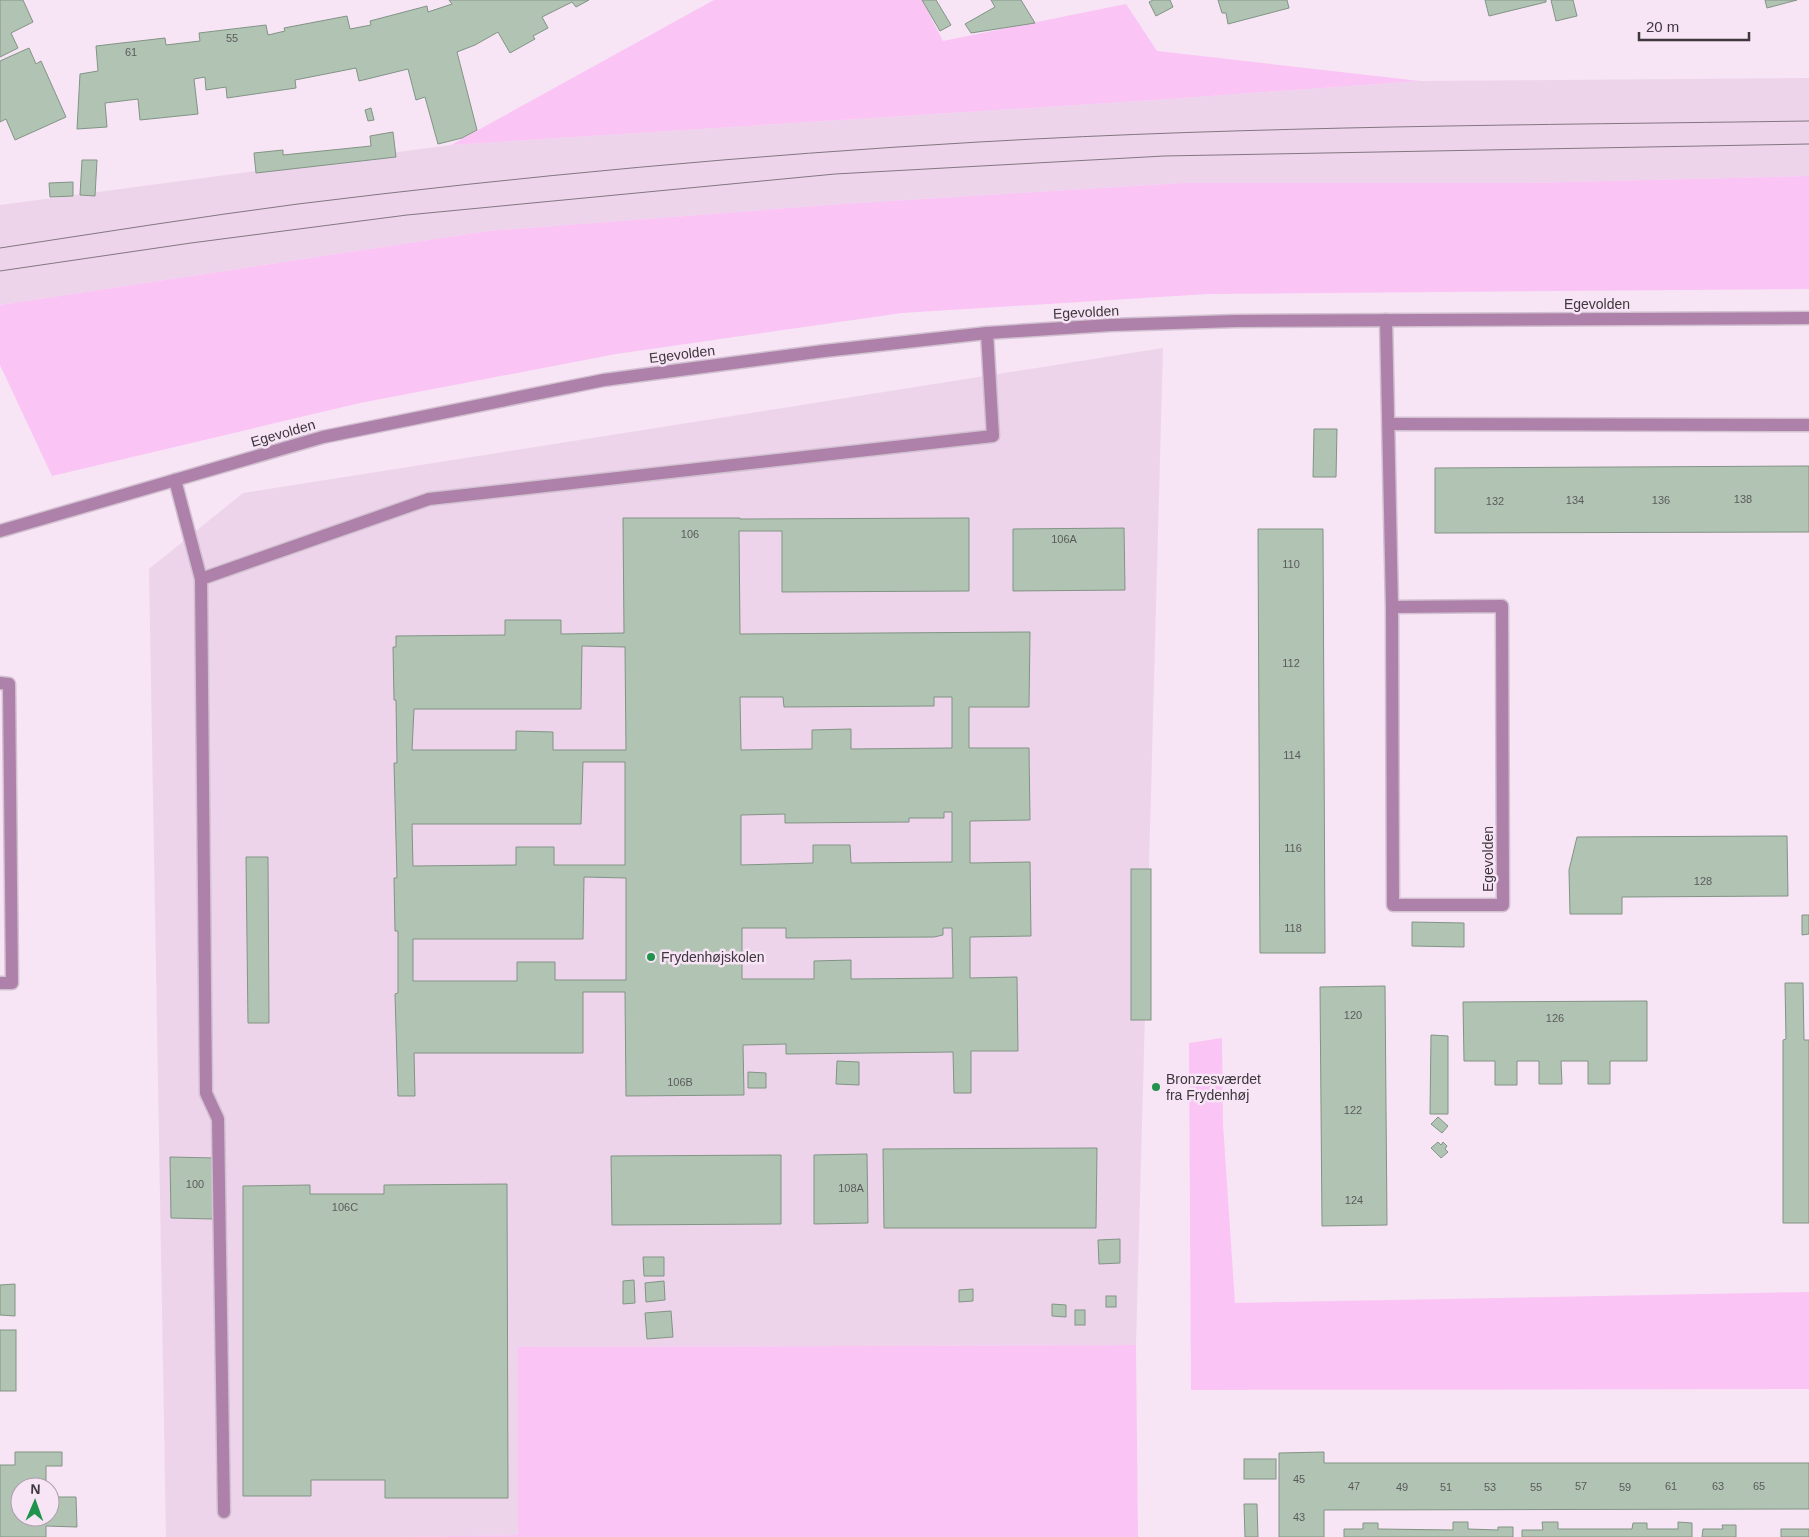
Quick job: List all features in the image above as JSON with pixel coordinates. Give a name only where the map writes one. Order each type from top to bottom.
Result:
[{"type":"street","name":"Egevolden","points":[[0,531],[323,437],[604,380],[824,351],[987,332],[1111,325],[1236,321],[1809,318]]},
{"type":"street","name":"Egevolden","points":[[1386,320],[1392,608],[1393,905],[1503,904],[1502,606],[1392,608]]},
{"type":"street","points":[[201,579],[429,499],[993,436],[987,332]]},
{"type":"street","points":[[1389,424],[1809,425]]},
{"type":"street","points":[[175,480],[201,579],[206,1093],[218,1119],[224,1512]]},
{"type":"street","points":[[0,683],[9,684],[12,983],[0,983]]},
{"type":"shaded area","points":[[714,0],[922,0],[943,41],[1126,4],[1157,51],[1420,81],[451,145]]},
{"type":"shaded area","points":[[1809,78],[1809,176],[1523,183],[1182,183],[841,204],[488,231],[0,305],[0,205],[451,145],[1420,81]]},
{"type":"shaded area","points":[[1809,176],[1809,289],[1207,294],[902,313],[616,354],[360,403],[52,476],[0,365],[0,305],[488,231],[841,204],[1182,183],[1523,183]]},
{"type":"shaded area","name":"Frydenhøjskolen","points":[[1163,348],[1136,1345],[518,1347],[518,1535],[166,1537],[149,569],[243,493]]},
{"type":"shaded area","points":[[1222,1038],[1223,1124],[1235,1303],[1809,1292],[1809,1389],[1191,1390],[1189,1043]]},
{"type":"shaded area","points":[[1136,1345],[1138,1537],[400,1537],[518,1535],[518,1347]]},
{"type":"building","points":[[0,0],[23,0],[33,22],[11,33],[18,48],[0,57]]},
{"type":"building","points":[[449,0],[589,0],[576,7],[572,2],[542,17],[548,28],[533,36],[535,39],[510,53],[498,32],[475,45],[457,52],[477,130],[462,138],[438,144],[425,97],[416,100],[408,69],[359,81],[356,68],[295,80],[296,88],[227,98],[226,87],[206,90],[205,77],[194,79],[198,114],[140,120],[138,99],[105,103],[107,127],[77,129],[80,74],[98,71],[96,46],[165,38],[166,45],[200,41],[199,33],[266,25],[268,35],[285,31],[284,28],[347,16],[350,29],[371,25],[370,21],[427,6],[428,12],[452,4]]},
{"type":"building","points":[[922,0],[936,0],[951,25],[940,31]]},
{"type":"building","points":[[991,0],[1021,0],[1035,23],[971,33],[965,24],[995,7]]},
{"type":"building","points":[[1153,0],[1170,0],[1173,7],[1156,16],[1149,2]]},
{"type":"building","points":[[1218,0],[1287,0],[1289,8],[1228,24],[1226,13],[1222,13]]},
{"type":"building","points":[[1485,0],[1546,0],[1546,2],[1489,16]]},
{"type":"building","points":[[1551,0],[1573,0],[1577,16],[1556,21]]},
{"type":"building","points":[[1765,0],[1797,0],[1767,8]]},
{"type":"building","points":[[29,48],[36,64],[41,61],[66,117],[15,140],[6,119],[0,122],[0,61]]},
{"type":"building","points":[[371,108],[374,120],[368,121],[365,110]]},
{"type":"building","points":[[393,132],[396,157],[256,173],[254,153],[283,150],[283,155],[371,146],[370,136]]},
{"type":"building","points":[[82,160],[97,160],[95,196],[80,195]]},
{"type":"building","points":[[73,182],[73,196],[50,197],[49,183]]},
{"type":"building","points":[[1314,429],[1337,429],[1336,477],[1313,477]]},
{"type":"building","points":[[1809,466],[1809,532],[1435,533],[1435,468]]},
{"type":"building","points":[[623,518],[969,518],[969,591],[782,592],[782,531],[739,531],[740,634],[1030,632],[1029,707],[969,707],[969,748],[1029,748],[1030,820],[970,821],[970,863],[1030,862],[1031,936],[970,937],[970,978],[1017,977],[1018,1051],[971,1051],[971,1093],[954,1093],[953,1052],[786,1054],[786,1044],[743,1045],[744,1095],[626,1096],[625,992],[583,992],[583,1053],[414,1053],[415,1096],[398,1096],[395,994],[398,993],[398,931],[395,931],[394,878],[397,878],[394,763],[397,763],[396,700],[394,700],[393,647],[396,647],[396,636],[505,635],[505,620],[561,620],[561,634],[624,633]],"holes":[[[582,646],[625,647],[626,750],[553,750],[553,732],[516,731],[516,750],[412,750],[414,709],[581,709]],[[740,697],[783,697],[784,707],[934,706],[934,697],[952,697],[952,748],[851,749],[851,729],[812,730],[812,749],[741,750]],[[583,762],[625,762],[625,865],[554,865],[554,847],[516,847],[516,865],[413,866],[412,824],[581,824]],[[944,812],[952,812],[952,862],[851,863],[850,845],[813,845],[813,863],[741,865],[741,815],[785,814],[785,823],[909,822],[909,818],[944,818]],[[584,877],[626,878],[626,980],[555,980],[555,962],[517,962],[517,981],[413,981],[413,939],[583,939]],[[742,928],[786,928],[786,938],[934,937],[943,935],[943,928],[952,928],[953,978],[851,979],[851,960],[814,961],[814,979],[742,979]]]},
{"type":"building","points":[[1124,528],[1125,590],[1013,591],[1013,529]]},
{"type":"building","points":[[1258,529],[1323,529],[1325,953],[1260,953]]},
{"type":"building","points":[[1787,836],[1788,896],[1622,897],[1622,914],[1570,914],[1569,870],[1577,837]]},
{"type":"building","points":[[246,857],[268,857],[269,1023],[248,1023]]},
{"type":"building","points":[[1131,869],[1151,869],[1151,1020],[1131,1020]]},
{"type":"building","points":[[1802,915],[1809,915],[1809,934],[1802,935]]},
{"type":"building","points":[[1412,922],[1464,923],[1464,947],[1412,946]]},
{"type":"building","points":[[1785,983],[1803,983],[1804,1040],[1809,1040],[1809,1223],[1783,1223],[1783,1040],[1786,1039]]},
{"type":"building","points":[[1385,986],[1387,1225],[1322,1226],[1320,987]]},
{"type":"building","points":[[1647,1001],[1647,1061],[1610,1061],[1610,1084],[1588,1084],[1588,1061],[1561,1061],[1562,1084],[1539,1084],[1539,1061],[1517,1061],[1517,1085],[1495,1085],[1495,1061],[1464,1061],[1463,1002]]},
{"type":"building","points":[[1431,1035],[1448,1036],[1448,1114],[1430,1114]]},
{"type":"building","points":[[837,1061],[859,1062],[859,1085],[836,1084]]},
{"type":"building","points":[[748,1072],[766,1073],[766,1088],[748,1088]]},
{"type":"building","points":[[1438,1117],[1448,1126],[1442,1133],[1431,1124]]},
{"type":"building","points":[[1438,1142],[1441,1145],[1443,1142],[1447,1146],[1445,1149],[1448,1152],[1441,1158],[1431,1148]]},
{"type":"building","points":[[1097,1148],[1096,1228],[884,1228],[883,1149]]},
{"type":"building","points":[[867,1154],[868,1223],[814,1224],[814,1155]]},
{"type":"building","points":[[781,1155],[781,1224],[612,1225],[611,1156]]},
{"type":"building","points":[[170,1157],[214,1158],[214,1219],[171,1218]]},
{"type":"building","points":[[507,1184],[508,1498],[385,1498],[385,1480],[311,1480],[311,1496],[243,1496],[243,1186],[310,1185],[310,1194],[384,1194],[384,1185]]},
{"type":"building","points":[[1120,1239],[1120,1263],[1099,1264],[1098,1240]]},
{"type":"building","points":[[643,1257],[664,1257],[664,1276],[644,1276]]},
{"type":"building","points":[[634,1280],[635,1303],[623,1304],[623,1281]]},
{"type":"building","points":[[664,1281],[665,1300],[646,1302],[645,1283]]},
{"type":"building","points":[[15,1284],[15,1316],[0,1315],[0,1285]]},
{"type":"building","points":[[973,1289],[973,1301],[959,1302],[959,1290]]},
{"type":"building","points":[[1106,1296],[1116,1296],[1116,1307],[1106,1307]]},
{"type":"building","points":[[1052,1304],[1066,1305],[1066,1317],[1052,1316]]},
{"type":"building","points":[[1075,1310],[1085,1310],[1085,1325],[1075,1325]]},
{"type":"building","points":[[671,1311],[673,1337],[647,1339],[645,1313]]},
{"type":"building","points":[[0,1330],[16,1330],[16,1391],[0,1391]]},
{"type":"building","points":[[15,1452],[62,1452],[62,1466],[46,1466],[46,1477],[10,1477],[10,1527],[46,1527],[46,1537],[0,1537],[0,1465],[15,1465]]},
{"type":"building","points":[[1324,1452],[1324,1463],[1809,1463],[1809,1509],[1324,1510],[1324,1537],[1279,1537],[1279,1453]]},
{"type":"building","points":[[1244,1459],[1276,1459],[1276,1479],[1244,1479]]},
{"type":"building","points":[[60,1497],[76,1497],[77,1527],[60,1526]]},
{"type":"building","points":[[1244,1504],[1257,1504],[1258,1537],[1245,1537]]},
{"type":"building","points":[[1453,1522],[1468,1522],[1468,1529],[1498,1530],[1498,1527],[1513,1527],[1513,1537],[1344,1537],[1344,1529],[1363,1529],[1363,1523],[1378,1523],[1378,1529],[1453,1530]]},
{"type":"building","points":[[1542,1522],[1558,1522],[1558,1529],[1632,1529],[1633,1523],[1647,1523],[1647,1529],[1678,1529],[1678,1522],[1692,1523],[1692,1537],[1522,1537],[1522,1530],[1543,1530]]},
{"type":"building","points":[[1722,1525],[1736,1525],[1736,1537],[1702,1537],[1703,1529],[1723,1529]]},
{"type":"building","points":[[1781,1529],[1809,1529],[1809,1537],[1781,1537]]},
{"type":"tram line","points":[[0,248],[223,214],[383,194],[638,167],[894,147],[1290,129],[1809,121]]},
{"type":"tram line","points":[[0,271],[191,243],[407,215],[835,174],[1164,156],[1809,144]]},
{"type":"place","name":"Frydenhøjskolen","points":[[651,957]]},
{"type":"place","name":"Bronzesværdet fra Frydenhøj","points":[[1156,1087]]}]
